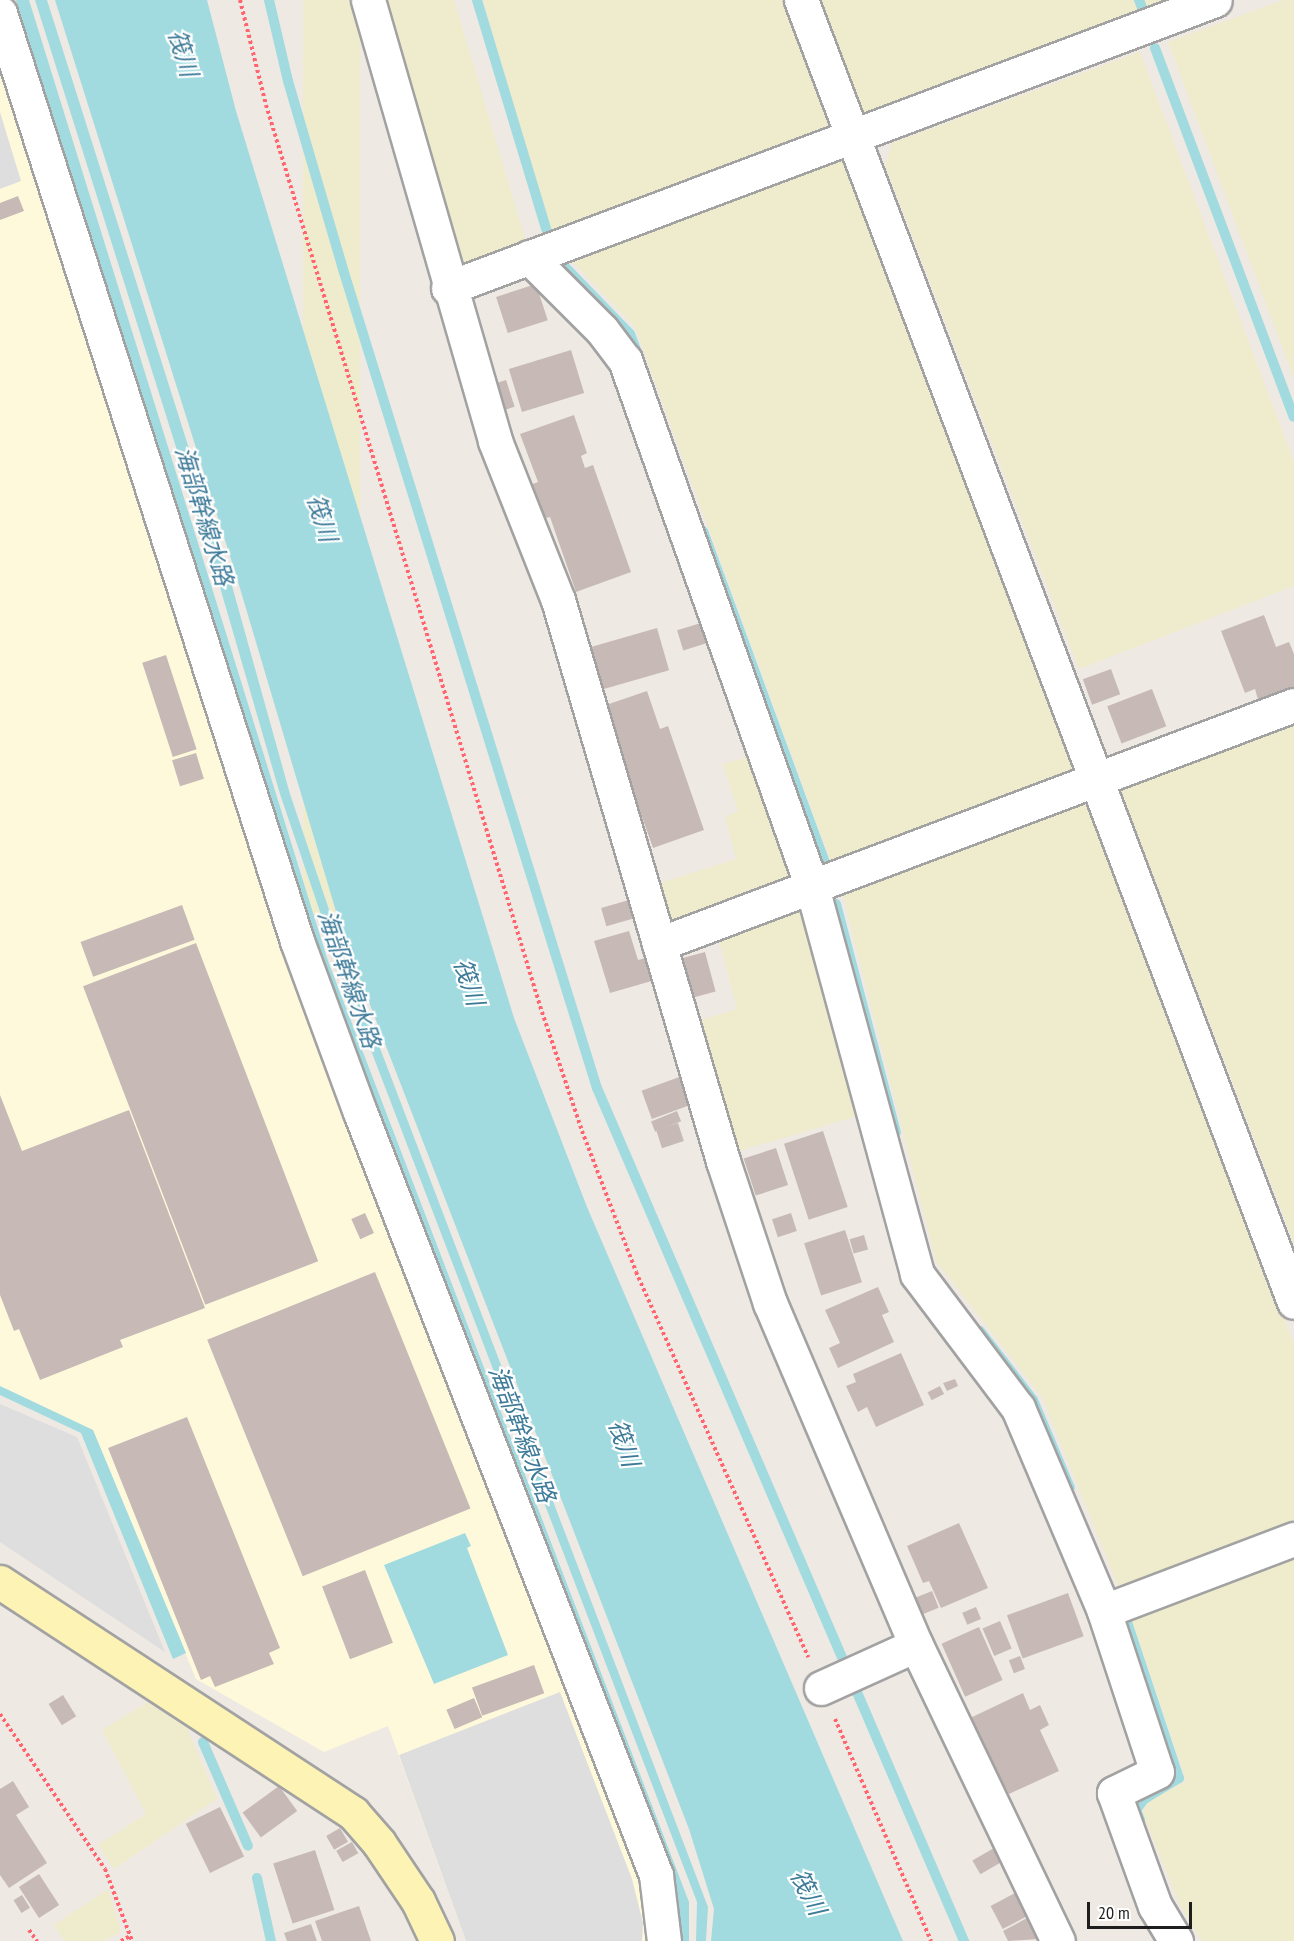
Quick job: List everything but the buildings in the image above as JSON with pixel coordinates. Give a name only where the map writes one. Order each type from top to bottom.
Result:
[{"type":"street","points":[[368,0],[448,288],[495,441],[558,600],[659,944],[770,1303],[916,1645],[1058,1941]]},
{"type":"street","points":[[801,0],[1294,1302]]},
{"type":"street","points":[[448,288],[1215,0]]},
{"type":"street","points":[[0,13],[297,941],[656,1875],[664,1941]]},
{"type":"street","points":[[529,257],[602,330],[625,360],[812,887],[917,1274],[1018,1408],[1104,1611],[1156,1772],[1114,1793],[1155,1906],[1176,1941]]},
{"type":"street","points":[[659,944],[1294,705]]},
{"type":"street","points":[[1104,1611],[1294,1539]]},
{"type":"street","points":[[0,1582],[353,1813],[379,1843],[418,1901],[437,1941]]},
{"type":"street","points":[[841,1679],[916,1645]]},
{"type":"path","points":[[240,0],[266,105],[542,1012],[582,1131],[636,1272],[841,1679],[931,1941]]},
{"type":"path","points":[[0,1714],[105,1869],[132,1941]]},
{"type":"path","points":[[29,1930],[37,1941]]},
{"type":"path","points":[[121,1941],[130,1936]]},
{"type":"shaded area","points":[[303,0],[360,0],[360,915],[303,915]]},
{"type":"shaded area","points":[[379,0],[454,0],[526,242],[451,271]]},
{"type":"shaded area","points":[[483,0],[787,0],[834,125],[550,232]]},
{"type":"shaded area","points":[[818,0],[1169,0],[862,115]]},
{"type":"shaded area","points":[[1283,0],[1294,0],[1294,379],[1168,42]]},
{"type":"shaded area","points":[[1140,52],[1294,462],[1294,586],[1079,669],[885,165],[892,143]]},
{"type":"shaded area","points":[[0,70],[161,563],[268,912],[308,995],[643,1877],[653,1941],[466,1941],[388,1726],[324,1752],[196,1679],[93,1430],[0,1386]]},
{"type":"shaded area","points":[[0,112],[21,181],[0,189]]},
{"type":"shaded area","points":[[845,152],[1079,777],[834,871],[635,327],[566,255]]},
{"type":"shaded area","points":[[1294,712],[1294,1243],[1117,779]]},
{"type":"shaded area","points":[[758,754],[800,877],[672,930],[654,885],[736,859],[725,817],[738,811],[723,764]]},
{"type":"shaded area","points":[[1084,791],[1294,1344],[1294,1530],[1120,1591],[1042,1397],[936,1261],[842,892]]},
{"type":"shaded area","points":[[809,902],[865,1114],[732,1153],[694,1022],[737,1009],[717,932]]},
{"type":"shaded area","points":[[0,1404],[77,1437],[165,1652],[0,1542]]},
{"type":"shaded area","points":[[1294,1549],[1294,1941],[1202,1941],[1180,1905],[1143,1814],[1147,1802],[1186,1781],[1129,1612]]},
{"type":"shaded area","points":[[560,1692],[632,1879],[643,1923],[642,1941],[466,1941],[399,1755]]},
{"type":"shaded area","points":[[148,1702],[187,1728],[217,1799],[114,1869],[98,1845],[146,1814],[102,1730]]},
{"type":"shaded area","points":[[108,1889],[121,1931],[105,1941],[65,1941],[54,1925]]},
{"type":"water","points":[[16,0],[29,0],[328,961],[689,1902],[689,1941],[681,1941],[677,1891],[317,954]]},
{"type":"water","name":"海部幹線水路","points":[[35,0],[47,0],[229,575],[290,794],[344,954],[708,1907],[706,1941],[696,1941],[697,1902],[336,959],[280,794],[217,577]]},
{"type":"water","name":"筏川","points":[[55,0],[207,0],[236,111],[514,1018],[587,1207],[903,1941],[711,1941],[714,1909],[689,1829],[343,935],[236,575]]},
{"type":"water","points":[[0,1386],[93,1430],[186,1653],[173,1659],[81,1433],[0,1395]]},
{"type":"water","points":[[465,1533],[471,1546],[467,1548],[508,1655],[434,1684],[384,1565]]},
{"type":"waterway","points":[[269,0],[288,81],[342,266],[597,1088],[964,1941]]},
{"type":"waterway","points":[[477,0],[546,229]]},
{"type":"waterway","points":[[1139,0],[1143,10]]},
{"type":"waterway","points":[[1155,48],[1294,417]]},
{"type":"waterway","points":[[565,267],[630,334],[639,358]]},
{"type":"waterway","points":[[703,531],[826,865]]},
{"type":"waterway","points":[[836,904],[896,1132]]},
{"type":"waterway","points":[[980,1331],[1033,1400],[1070,1488]]},
{"type":"waterway","points":[[1125,1616],[1179,1778],[1144,1799],[1136,1810],[1140,1820]]},
{"type":"waterway","points":[[203,1742],[248,1846]]},
{"type":"waterway","points":[[257,1878],[271,1941]]}]
